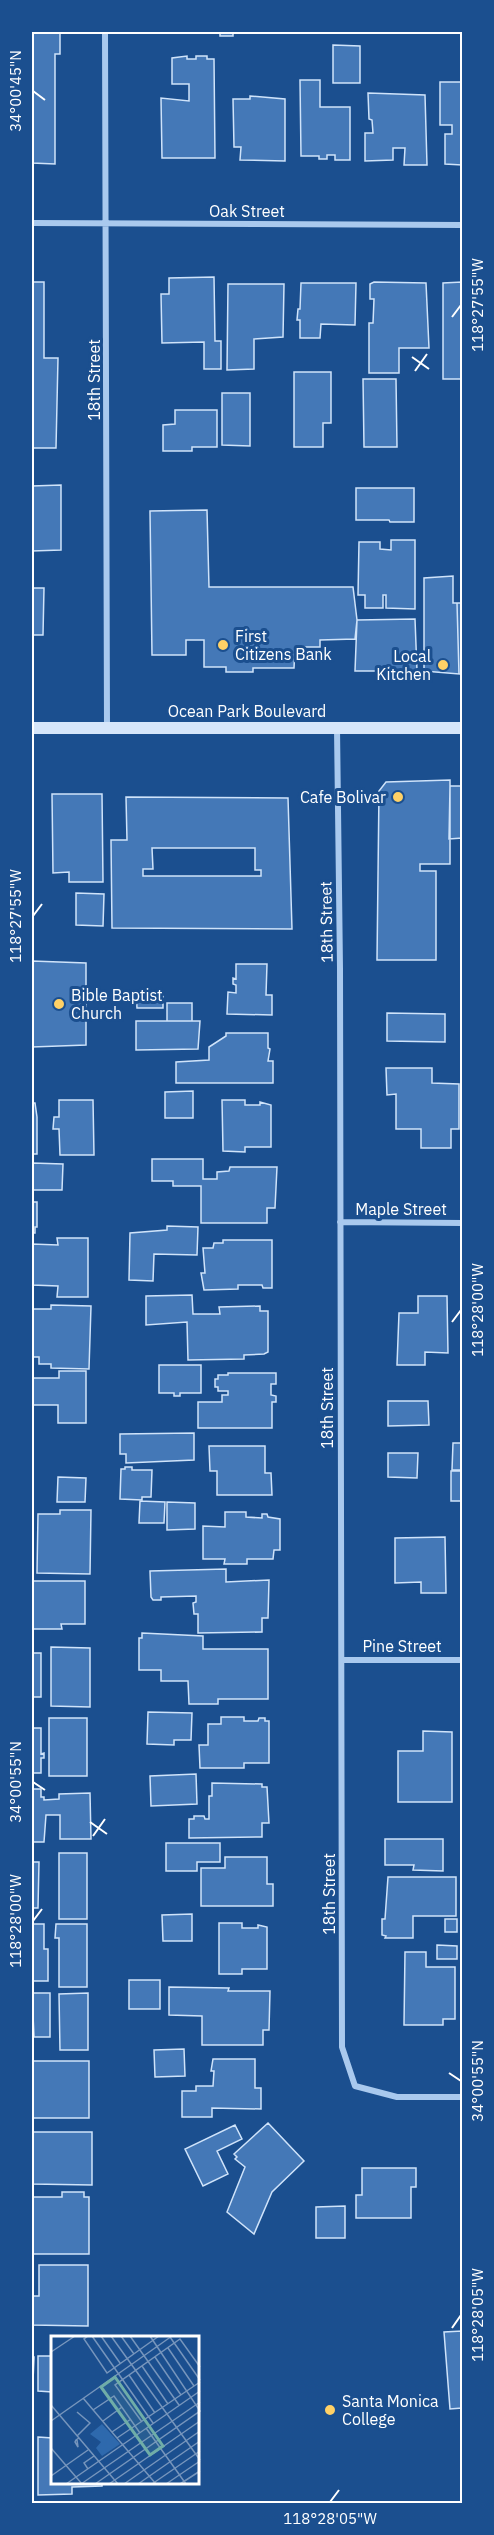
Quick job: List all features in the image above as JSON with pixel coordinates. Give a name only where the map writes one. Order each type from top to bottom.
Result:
[{"type":"street","name":"18th Street","points":[[105,32],[107,728]]},
{"type":"street","name":"Oak Street","points":[[32,224],[462,225]]},
{"type":"street","name":"Ocean Park Boulevard","points":[[32,728],[462,728]]},
{"type":"street","name":"18th Street","points":[[337,728],[340,968],[342,2046],[355,2086],[397,2097],[462,2097]]},
{"type":"street","name":"Maple Street","points":[[340,1222],[462,1223]]},
{"type":"street","name":"Pine Street","points":[[342,1660],[462,1660]]},
{"type":"building","points":[[32,32],[60,32],[60,54],[55,54],[55,164],[32,163]]},
{"type":"building","points":[[220,32],[233,32],[233,36],[220,36]]},
{"type":"building","points":[[333,45],[360,46],[360,83],[333,83]]},
{"type":"building","points":[[187,56],[187,59],[207,56],[207,59],[214,59],[215,158],[162,158],[161,98],[189,101],[189,84],[172,84],[172,58]]},
{"type":"building","points":[[300,80],[320,80],[320,107],[350,107],[350,160],[335,160],[335,155],[327,155],[327,159],[319,159],[319,156],[301,156]]},
{"type":"building","points":[[440,82],[462,82],[462,165],[445,164],[445,134],[452,134],[452,125],[440,125]]},
{"type":"building","points":[[368,93],[425,95],[427,165],[404,165],[405,148],[393,148],[393,160],[365,161],[365,133],[373,133],[372,120],[369,119]]},
{"type":"building","points":[[250,96],[285,99],[285,161],[240,160],[241,147],[234,147],[233,99],[250,99]]},
{"type":"building","points":[[214,277],[215,341],[221,341],[221,369],[204,369],[204,342],[162,343],[161,294],[169,294],[169,278]]},
{"type":"building","points":[[32,282],[44,282],[44,358],[58,358],[56,448],[32,448]]},
{"type":"building","points":[[374,282],[426,283],[429,348],[399,348],[399,373],[369,373],[369,323],[373,323],[374,299],[370,299],[370,284]]},
{"type":"building","points":[[462,282],[462,379],[443,379],[443,283]]},
{"type":"building","points":[[301,283],[356,283],[355,325],[321,324],[320,338],[300,338],[300,320],[297,320],[298,309],[300,309]]},
{"type":"building","points":[[228,284],[284,284],[283,337],[254,339],[254,369],[227,370]]},
{"type":"building","points":[[294,372],[331,372],[331,423],[323,423],[323,447],[294,447]]},
{"type":"building","points":[[363,379],[396,379],[397,447],[364,447]]},
{"type":"building","points":[[222,393],[250,393],[250,446],[222,445]]},
{"type":"building","points":[[175,410],[217,410],[217,447],[192,447],[192,451],[163,451],[163,425],[175,424]]},
{"type":"building","points":[[61,485],[61,550],[32,551],[32,486]]},
{"type":"building","points":[[356,488],[414,488],[414,522],[356,520]]},
{"type":"building","points":[[207,510],[209,587],[353,587],[357,620],[355,639],[320,640],[320,647],[295,647],[294,668],[253,668],[253,672],[226,672],[226,667],[204,667],[204,640],[186,640],[186,655],[152,655],[150,511]]},
{"type":"building","points":[[391,540],[415,540],[415,609],[386,608],[386,595],[383,595],[383,608],[365,608],[365,595],[358,595],[359,542],[380,542],[380,549],[391,550]]},
{"type":"building","points":[[453,576],[453,603],[457,603],[459,674],[424,671],[424,578]]},
{"type":"building","points":[[32,588],[44,588],[43,635],[32,635]]},
{"type":"building","points":[[457,603],[462,603],[462,674],[459,674]]},
{"type":"building","points":[[415,619],[417,671],[355,671],[357,620]]},
{"type":"building","points":[[450,780],[450,864],[420,864],[420,871],[436,871],[436,960],[377,960],[379,791],[386,782]]},
{"type":"building","points":[[450,786],[462,786],[462,838],[449,839]]},
{"type":"building","points":[[52,794],[102,794],[103,882],[69,882],[69,872],[53,873]]},
{"type":"building","points":[[126,797],[288,798],[292,929],[112,928],[111,840],[127,840]],"holes":[[[152,848],[255,848],[255,870],[261,870],[261,876],[143,876],[143,869],[153,869]]]},
{"type":"building","points":[[76,893],[104,894],[103,926],[76,925]]},
{"type":"building","name":"Bible Baptist Church","points":[[32,961],[86,963],[86,1045],[32,1047]]},
{"type":"building","points":[[236,964],[267,964],[266,995],[272,995],[272,1015],[227,1014],[228,992],[236,993],[233,978],[236,979]]},
{"type":"building","points":[[163,991],[163,1008],[137,1008],[136,992]]},
{"type":"building","points":[[167,1003],[192,1003],[192,1021],[167,1021]]},
{"type":"building","points":[[387,1013],[445,1014],[445,1042],[387,1041]]},
{"type":"building","points":[[136,1021],[200,1021],[198,1049],[136,1050]]},
{"type":"building","points":[[226,1033],[268,1033],[268,1048],[270,1049],[268,1061],[273,1061],[273,1083],[176,1083],[176,1062],[209,1060],[209,1047],[226,1036]]},
{"type":"building","points":[[386,1068],[432,1068],[432,1083],[459,1084],[459,1129],[451,1129],[451,1148],[421,1148],[421,1129],[396,1129],[396,1094],[387,1095]]},
{"type":"building","points":[[193,1091],[193,1118],[165,1118],[165,1092]]},
{"type":"building","points":[[59,1100],[93,1100],[94,1155],[60,1155],[59,1129],[53,1129],[54,1117],[59,1117]]},
{"type":"building","points":[[222,1100],[245,1100],[245,1105],[260,1105],[260,1102],[271,1105],[271,1147],[245,1147],[245,1152],[223,1151]]},
{"type":"building","points":[[32,1103],[35,1103],[37,1117],[37,1154],[32,1154]]},
{"type":"building","points":[[152,1159],[203,1159],[203,1179],[217,1179],[217,1172],[229,1171],[230,1167],[277,1167],[275,1208],[267,1208],[267,1223],[201,1223],[201,1186],[173,1186],[173,1181],[152,1181]]},
{"type":"building","points":[[32,1163],[63,1164],[62,1190],[32,1190]]},
{"type":"building","points":[[32,1202],[37,1202],[35,1233],[32,1233]]},
{"type":"building","points":[[167,1226],[198,1227],[197,1255],[154,1254],[153,1281],[129,1280],[130,1233],[167,1230]]},
{"type":"building","points":[[57,1238],[88,1238],[88,1297],[57,1297],[58,1286],[32,1285],[32,1244],[58,1245]]},
{"type":"building","points":[[223,1240],[272,1240],[272,1288],[263,1288],[262,1285],[238,1285],[238,1289],[204,1290],[201,1273],[205,1273],[203,1248],[213,1248],[214,1243],[223,1243]]},
{"type":"building","points":[[192,1295],[193,1314],[220,1314],[219,1307],[260,1306],[260,1311],[268,1311],[268,1352],[244,1355],[244,1359],[188,1360],[187,1322],[146,1325],[146,1296]]},
{"type":"building","points":[[418,1296],[447,1296],[448,1353],[425,1352],[425,1365],[397,1365],[399,1313],[418,1313]]},
{"type":"building","points":[[51,1305],[91,1306],[89,1369],[51,1368],[51,1364],[39,1364],[39,1357],[32,1357],[32,1309],[51,1309]]},
{"type":"building","points":[[159,1365],[201,1365],[201,1393],[180,1393],[180,1396],[174,1396],[174,1393],[159,1393]]},
{"type":"building","points":[[59,1371],[86,1371],[86,1423],[58,1423],[58,1405],[32,1405],[32,1378],[59,1378]]},
{"type":"building","points":[[228,1373],[276,1373],[276,1384],[271,1384],[271,1395],[276,1396],[276,1402],[272,1402],[272,1428],[198,1428],[198,1402],[222,1402],[222,1395],[228,1395],[228,1391],[218,1391],[218,1387],[215,1387],[215,1379],[218,1379],[218,1375],[228,1375]]},
{"type":"building","points":[[388,1401],[428,1401],[429,1425],[388,1426]]},
{"type":"building","points":[[194,1433],[194,1460],[126,1463],[126,1454],[120,1454],[120,1434]]},
{"type":"building","points":[[453,1443],[462,1443],[462,1470],[452,1470]]},
{"type":"building","points":[[209,1446],[265,1446],[265,1473],[271,1473],[272,1495],[217,1495],[217,1471],[210,1471]]},
{"type":"building","points":[[388,1453],[418,1453],[417,1478],[388,1477]]},
{"type":"building","points":[[132,1467],[132,1470],[152,1470],[151,1497],[142,1497],[142,1500],[120,1499],[121,1469]]},
{"type":"building","points":[[451,1471],[462,1471],[462,1501],[451,1501]]},
{"type":"building","points":[[58,1477],[86,1478],[85,1502],[57,1502]]},
{"type":"building","points":[[140,1501],[165,1502],[164,1523],[139,1523]]},
{"type":"building","points":[[167,1502],[195,1503],[195,1529],[167,1530]]},
{"type":"building","points":[[60,1510],[91,1510],[90,1574],[37,1573],[38,1514],[60,1514]]},
{"type":"building","points":[[225,1512],[246,1512],[246,1517],[262,1518],[262,1514],[267,1514],[268,1517],[280,1519],[280,1550],[274,1550],[273,1559],[247,1559],[247,1564],[224,1564],[225,1559],[203,1559],[203,1526],[225,1527]]},
{"type":"building","points":[[445,1537],[446,1593],[421,1593],[421,1582],[395,1583],[395,1538]]},
{"type":"building","points":[[226,1569],[226,1582],[269,1580],[268,1618],[262,1618],[262,1632],[198,1633],[198,1614],[194,1614],[193,1603],[196,1602],[196,1596],[161,1597],[161,1600],[153,1600],[151,1597],[150,1571]]},
{"type":"building","points":[[32,1581],[85,1581],[85,1624],[61,1624],[62,1629],[32,1629]]},
{"type":"building","points":[[142,1633],[203,1636],[203,1649],[268,1649],[268,1699],[218,1699],[218,1704],[189,1704],[188,1681],[161,1681],[161,1670],[139,1670],[139,1638],[142,1638]]},
{"type":"building","points":[[51,1647],[90,1648],[90,1707],[51,1706]]},
{"type":"building","points":[[32,1653],[41,1653],[41,1697],[32,1697]]},
{"type":"building","points":[[148,1712],[192,1713],[191,1740],[174,1740],[174,1745],[147,1744]]},
{"type":"building","points":[[221,1717],[244,1717],[244,1721],[258,1721],[259,1718],[265,1718],[265,1721],[269,1721],[269,1763],[244,1763],[244,1768],[200,1768],[199,1745],[208,1745],[208,1724],[221,1724]]},
{"type":"building","points":[[49,1718],[87,1718],[87,1776],[49,1776]]},
{"type":"building","points":[[32,1728],[41,1728],[41,1754],[44,1753],[44,1758],[41,1758],[41,1773],[32,1773]]},
{"type":"building","points":[[423,1731],[452,1732],[452,1802],[398,1802],[398,1751],[423,1751]]},
{"type":"building","points":[[196,1774],[197,1804],[151,1806],[150,1776]]},
{"type":"building","points":[[212,1783],[262,1784],[262,1787],[267,1787],[269,1823],[262,1823],[262,1837],[189,1838],[189,1819],[194,1819],[194,1816],[204,1816],[205,1819],[209,1819],[209,1796],[212,1796]]},
{"type":"building","points":[[32,1789],[41,1789],[41,1797],[44,1797],[44,1800],[59,1799],[59,1794],[90,1793],[91,1839],[60,1839],[60,1815],[46,1815],[44,1842],[32,1842]]},
{"type":"building","points":[[385,1839],[443,1839],[443,1871],[413,1870],[414,1865],[385,1865]]},
{"type":"building","points":[[166,1843],[220,1843],[220,1862],[197,1862],[197,1871],[166,1871]]},
{"type":"building","points":[[59,1853],[87,1853],[87,1919],[59,1919]]},
{"type":"building","points":[[225,1857],[267,1857],[267,1884],[273,1884],[273,1906],[201,1906],[201,1868],[225,1868]]},
{"type":"building","points":[[32,1862],[39,1862],[38,1908],[32,1908]]},
{"type":"building","points":[[388,1877],[456,1877],[456,1916],[413,1916],[413,1938],[385,1938],[386,1936],[382,1935],[382,1919],[385,1919]]},
{"type":"building","points":[[192,1914],[192,1941],[163,1941],[162,1915]]},
{"type":"building","points":[[445,1919],[457,1919],[457,1932],[445,1932]]},
{"type":"building","points":[[219,1923],[242,1923],[242,1928],[258,1928],[258,1925],[267,1927],[267,1969],[242,1969],[242,1974],[219,1974]]},
{"type":"building","points":[[32,1924],[44,1924],[44,1949],[48,1949],[48,1981],[32,1981]]},
{"type":"building","points":[[56,1924],[87,1924],[87,1987],[59,1987],[59,1938],[55,1938]]},
{"type":"building","points":[[437,1945],[457,1946],[457,1959],[437,1959]]},
{"type":"building","points":[[405,1952],[426,1952],[426,1967],[455,1967],[455,2019],[443,2019],[443,2025],[404,2025]]},
{"type":"building","points":[[129,1980],[160,1980],[160,2009],[129,2009]]},
{"type":"building","points":[[169,1987],[270,1991],[269,2030],[263,2030],[263,2045],[202,2045],[202,2016],[169,2015]]},
{"type":"building","points":[[32,1993],[50,1993],[50,2037],[34,2037]]},
{"type":"building","points":[[88,1993],[88,2050],[60,2050],[59,1994]]},
{"type":"building","points":[[184,2049],[185,2076],[155,2077],[154,2050]]},
{"type":"building","points":[[213,2059],[255,2059],[255,2088],[261,2088],[261,2109],[212,2108],[212,2117],[182,2117],[182,2091],[196,2091],[196,2086],[213,2086],[214,2071],[211,2071]]},
{"type":"building","points":[[32,2061],[89,2061],[89,2118],[32,2118]]},
{"type":"building","points":[[268,2123],[304,2161],[272,2192],[254,2234],[227,2212],[245,2167],[235,2159],[237,2157],[234,2154]]},
{"type":"building","points":[[235,2125],[242,2139],[217,2151],[228,2174],[203,2186],[185,2149]]},
{"type":"building","points":[[32,2132],[92,2132],[92,2185],[32,2184]]},
{"type":"building","points":[[362,2168],[416,2168],[416,2187],[411,2187],[411,2218],[356,2218],[356,2195],[362,2195]]},
{"type":"building","points":[[62,2192],[84,2192],[84,2197],[89,2197],[89,2254],[32,2254],[32,2197],[62,2197]]},
{"type":"building","points":[[345,2206],[345,2238],[316,2238],[316,2207]]},
{"type":"building","points":[[39,2265],[88,2265],[88,2326],[32,2325],[32,2296],[39,2296]]},
{"type":"building","points":[[462,2331],[462,2408],[450,2409],[444,2332]]},
{"type":"building","points":[[38,2356],[51,2356],[51,2392],[38,2391]]},
{"type":"building","points":[[32,2357],[34,2357],[32,2405]]},
{"type":"building","points":[[38,2437],[51,2438],[51,2484],[102,2484],[102,2486],[72,2487],[72,2494],[38,2495]]},
{"type":"place","name":"First Citizens Bank","points":[[223,645]]},
{"type":"place","name":"Local Kitchen","points":[[443,665]]},
{"type":"place","name":"Cafe Bolivar","points":[[398,797]]},
{"type":"place","name":"Bible Baptist Church","points":[[59,1004]]},
{"type":"place","name":"Santa Monica College","points":[[330,2410]]}]
